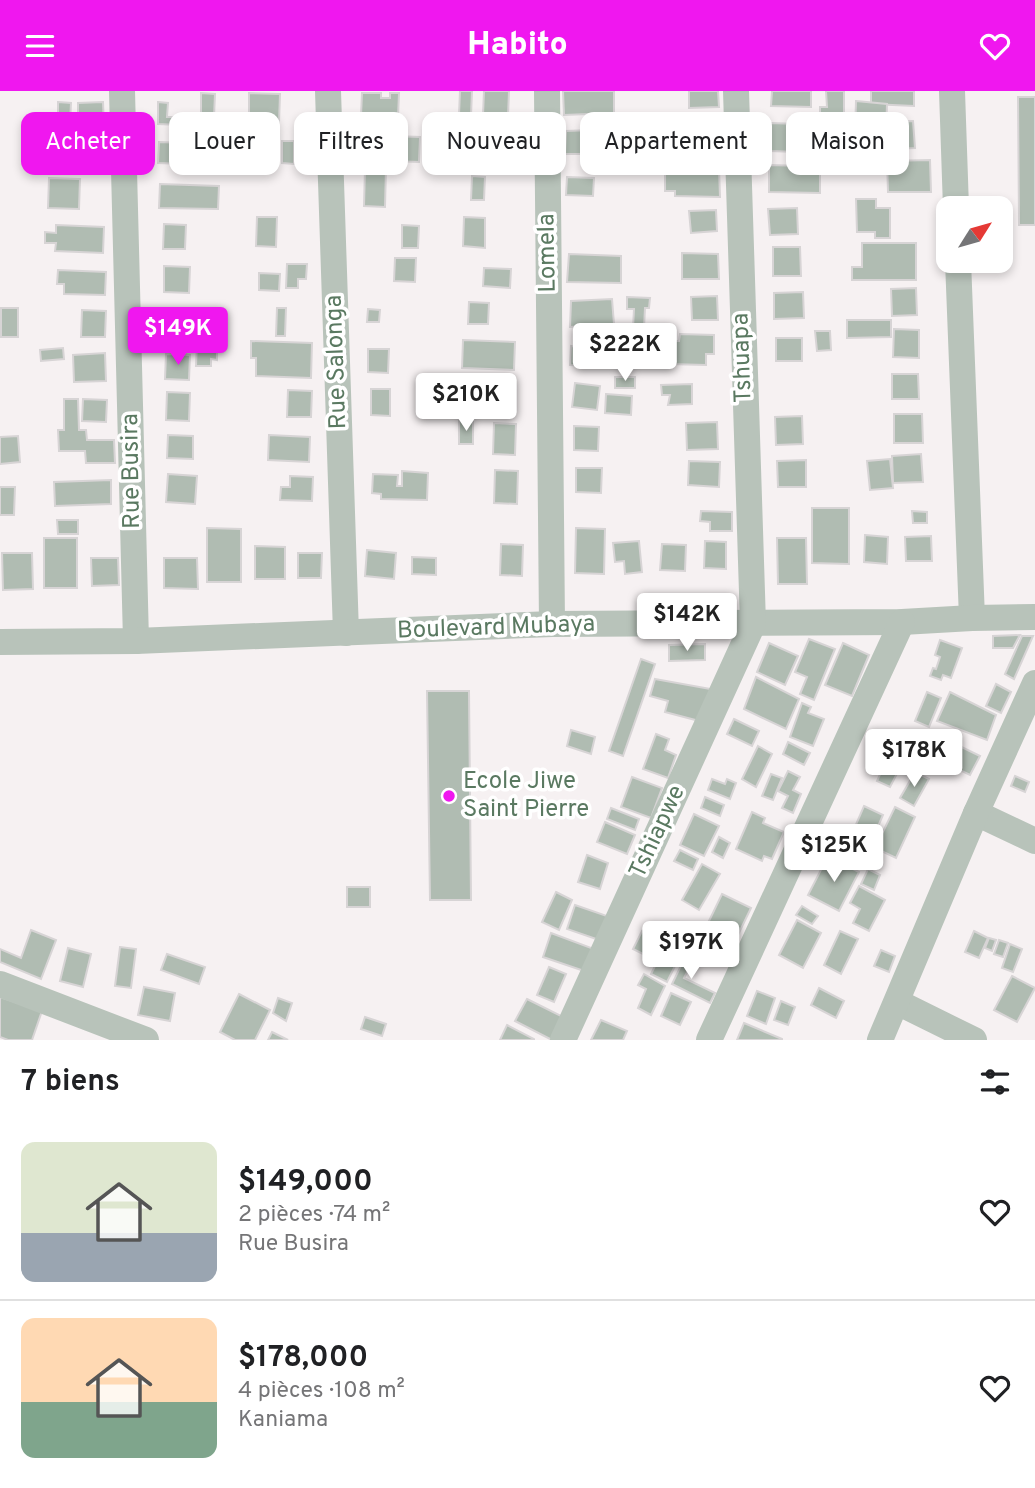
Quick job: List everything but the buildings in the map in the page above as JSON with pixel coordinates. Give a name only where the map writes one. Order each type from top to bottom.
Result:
[{"type":"street","name":"Rue Busira","points":[[122,91],[136,641]]},
{"type":"street","name":"Rue Salonga","points":[[328,91],[346,633]]},
{"type":"street","name":"Lomela","points":[[547,91],[552,624]]},
{"type":"street","name":"Tshuapa","points":[[736,91],[753,624]]},
{"type":"street","points":[[952,91],[956,196]]},
{"type":"street","points":[[958,273],[972,618]]},
{"type":"street","name":"Boulevard Mubaya","points":[[0,642],[136,641],[552,624],[902,622],[1035,617]]},
{"type":"street","points":[[709,1040],[902,622]]},
{"type":"street","name":"Tshiapwe","points":[[563,1040],[753,624]]},
{"type":"street","points":[[880,1040],[976,813],[1035,683]]},
{"type":"street","points":[[976,813],[1035,841]]},
{"type":"street","points":[[0,984],[146,1040]]},
{"type":"street","points":[[897,1002],[974,1040]]},
{"type":"place","name":"Ecole Jiwe Saint Pierre","points":[[449,796]]}]
